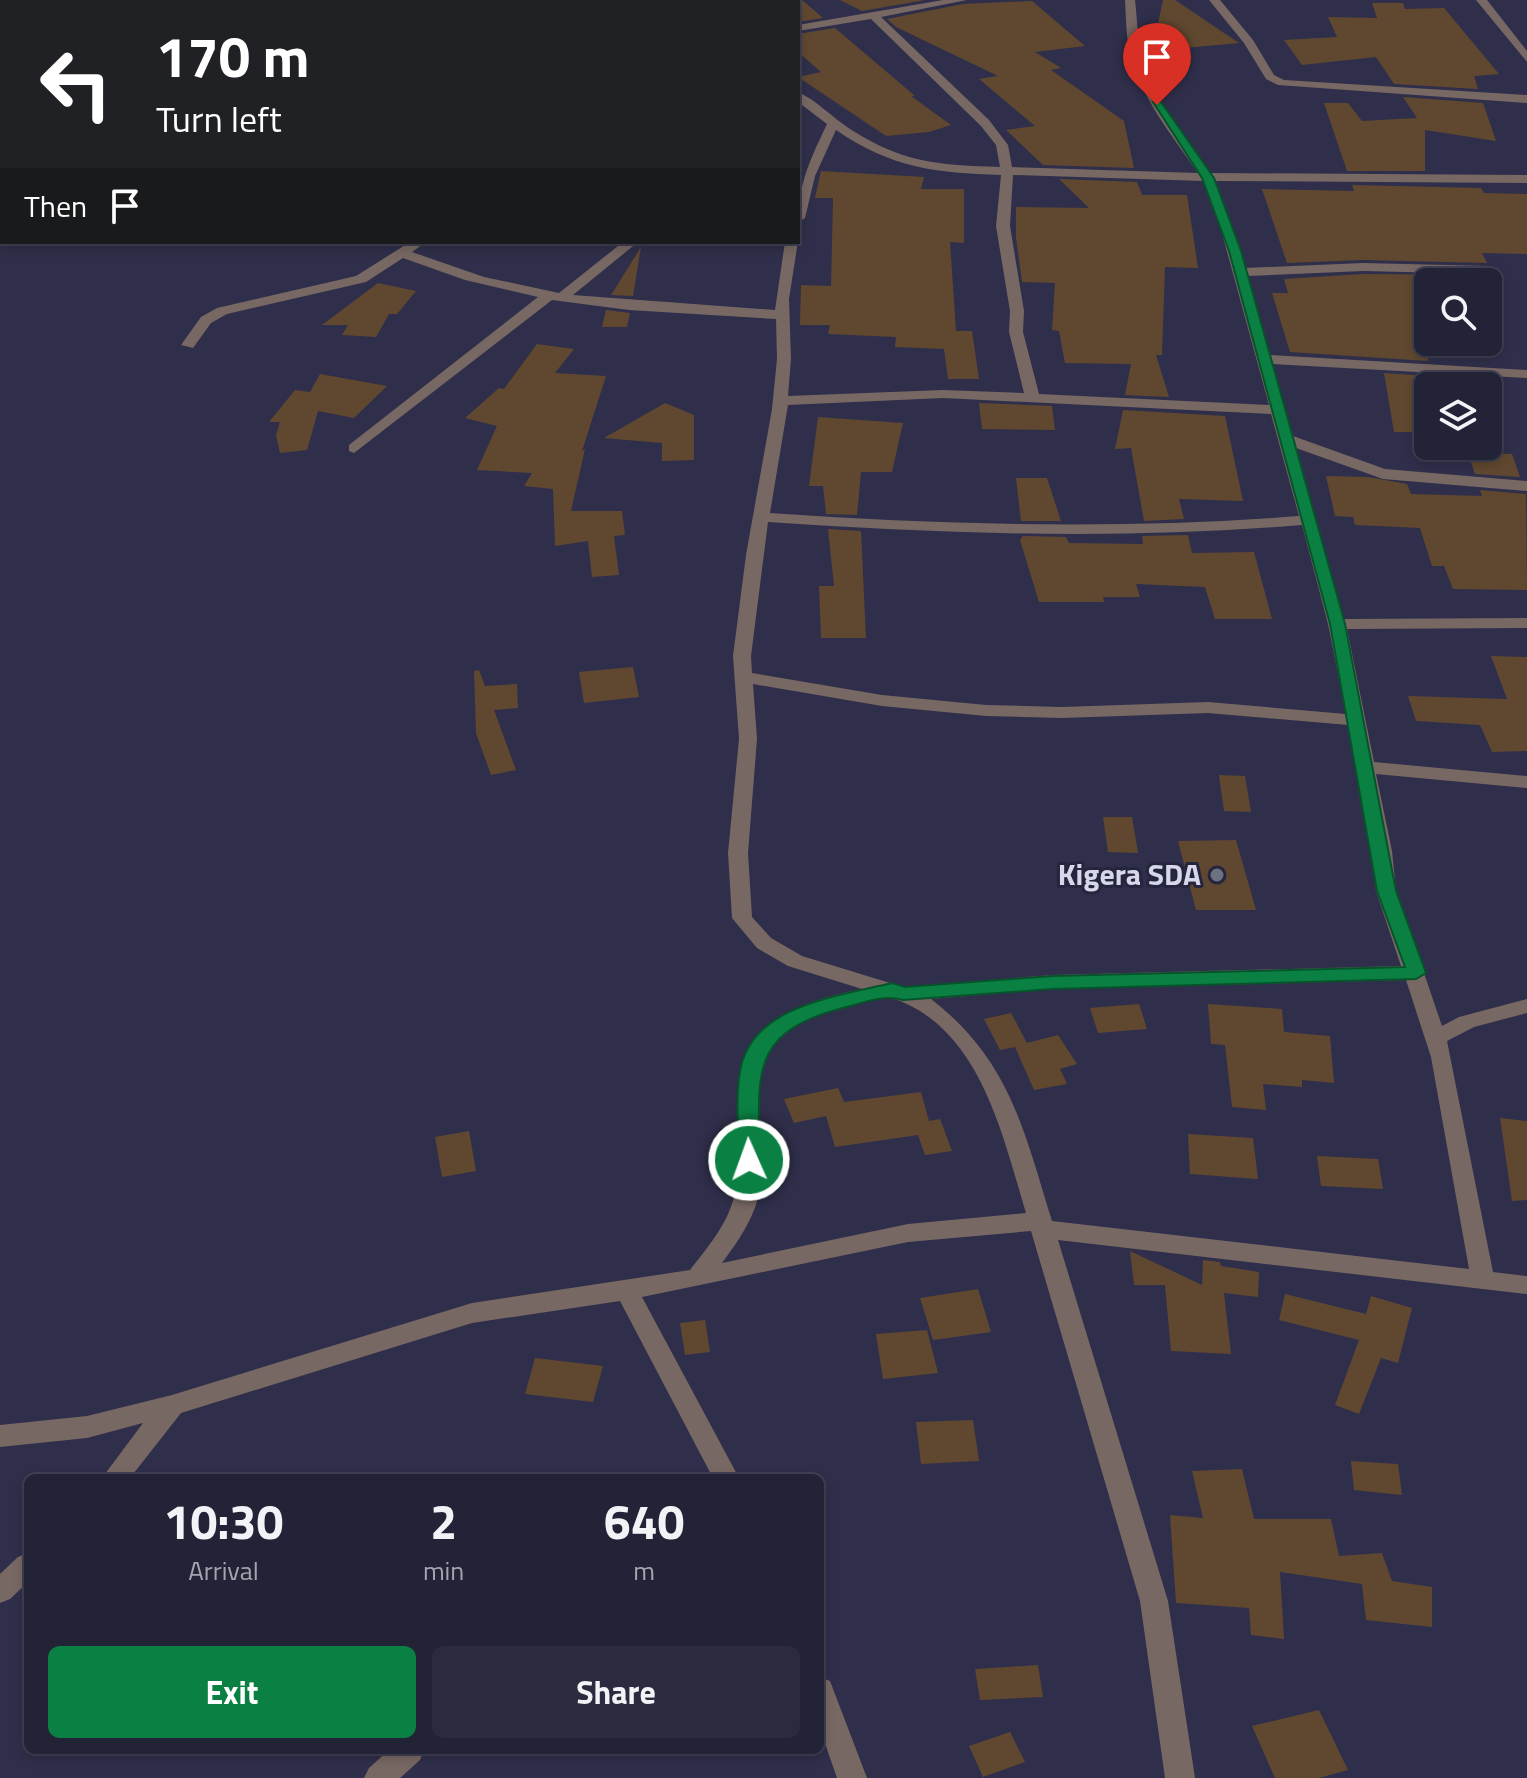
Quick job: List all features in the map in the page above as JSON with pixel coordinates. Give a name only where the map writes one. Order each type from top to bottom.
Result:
[{"type":"street","points":[[800,28],[962,0]]},
{"type":"street","points":[[1130,0],[1135,50],[1145,79],[1157,105],[1208,178],[1241,272],[1262,359],[1337,624],[1386,891],[1436,1038],[1483,1280]]},
{"type":"street","points":[[1214,0],[1249,42],[1270,77],[1282,83],[1527,99]]},
{"type":"street","points":[[1481,0],[1521,42],[1527,59]]},
{"type":"street","points":[[875,17],[985,123],[1002,145],[1007,173],[1003,226],[1017,311],[1016,332],[1032,396]]},
{"type":"street","points":[[800,98],[833,123],[901,161],[937,169],[1208,178],[1527,179]]},
{"type":"street","points":[[800,210],[809,176],[833,123]]},
{"type":"street","points":[[188,345],[206,320],[222,311],[338,287],[361,279],[416,244]]},
{"type":"street","points":[[354,448],[628,244]]},
{"type":"street","points":[[792,244],[781,315],[784,359],[780,401],[742,656],[748,739],[738,853],[742,918],[764,943],[795,961],[916,998],[948,1023],[980,1061],[1004,1104],[1154,1601],[1180,1778]]},
{"type":"street","points":[[404,254],[482,281],[557,295],[622,304],[781,315]]},
{"type":"street","points":[[1241,272],[1414,268]]},
{"type":"street","points":[[1262,359],[1527,374]]},
{"type":"street","points":[[780,401],[874,395],[1032,396],[1276,410]]},
{"type":"street","points":[[1286,439],[1383,474],[1527,486]]},
{"type":"street","points":[[762,517],[882,526],[1100,530],[1188,530],[1307,520]]},
{"type":"street","points":[[1337,624],[1527,623]]},
{"type":"street","points":[[744,677],[878,702],[1007,711],[1185,707],[1278,710],[1356,721]]},
{"type":"street","points":[[1364,767],[1527,782]]},
{"type":"street","points":[[697,1278],[730,1236],[746,1195],[750,1070],[762,1045],[784,1022],[810,1010],[897,991],[1052,982],[1416,973]]},
{"type":"street","points":[[1436,1038],[1467,1022],[1527,1006]]},
{"type":"street","points":[[0,1436],[87,1427],[172,1405],[472,1313],[697,1278],[908,1233],[1041,1225],[1527,1285]]},
{"type":"street","points":[[626,1290],[724,1474]]},
{"type":"street","points":[[118,1474],[172,1405]]},
{"type":"street","points":[[0,1591],[24,1569]]},
{"type":"street","points":[[824,1701],[852,1778]]},
{"type":"street","points":[[379,1778],[406,1754]]},
{"type":"building","points":[[800,0],[802,0],[823,18],[800,22]]},
{"type":"building","points":[[840,0],[925,0],[862,11]]},
{"type":"building","points":[[1163,0],[1175,0],[1239,43],[1152,51]]},
{"type":"building","points":[[1032,1],[1085,46],[1035,52],[1061,68],[1051,70],[1124,121],[1134,168],[1043,165],[1006,130],[1035,126],[979,79],[998,76],[896,27],[887,19],[963,4]]},
{"type":"building","points":[[1372,3],[1403,3],[1405,9],[1444,8],[1499,74],[1474,76],[1478,89],[1394,84],[1376,57],[1302,65],[1284,40],[1337,37],[1328,17],[1377,18]]},
{"type":"building","points":[[835,28],[915,96],[911,96],[951,125],[929,132],[886,136],[800,78],[821,72],[800,54],[800,34]]},
{"type":"building","points":[[1403,97],[1483,103],[1496,141],[1425,130],[1425,171],[1347,171],[1324,103],[1348,103],[1362,121],[1417,118]]},
{"type":"building","points":[[821,171],[924,177],[921,189],[964,189],[964,243],[950,242],[956,331],[972,331],[979,379],[948,379],[944,349],[895,347],[896,337],[828,334],[830,325],[800,325],[801,285],[831,286],[833,198],[815,198]]},
{"type":"building","points":[[1059,179],[1137,182],[1142,195],[1187,195],[1198,268],[1165,267],[1162,355],[1156,355],[1169,397],[1125,395],[1131,364],[1065,363],[1059,331],[1052,330],[1055,283],[1022,282],[1016,207],[1089,208]]},
{"type":"building","points":[[1352,185],[1481,188],[1484,193],[1527,194],[1527,254],[1482,253],[1487,263],[1363,260],[1287,263],[1262,189],[1354,191]]},
{"type":"building","points":[[641,247],[633,296],[611,295]]},
{"type":"building","points":[[1414,274],[1414,356],[1428,356],[1428,361],[1290,352],[1272,293],[1288,293],[1284,279]]},
{"type":"building","points":[[378,283],[416,291],[397,314],[389,314],[376,337],[342,335],[348,325],[322,325]]},
{"type":"building","points":[[606,310],[630,313],[627,327],[602,327]]},
{"type":"building","points":[[537,344],[574,349],[555,373],[606,376],[582,451],[585,449],[571,511],[622,511],[625,535],[614,536],[619,575],[592,577],[588,541],[555,546],[553,489],[524,486],[532,473],[477,470],[497,426],[465,418],[499,388],[504,389]]},
{"type":"building","points":[[1384,373],[1414,375],[1414,432],[1394,432]]},
{"type":"building","points":[[320,374],[387,386],[354,418],[318,411],[307,450],[280,453],[276,435],[280,422],[269,422],[295,390],[310,392]]},
{"type":"building","points":[[665,403],[694,415],[694,460],[662,461],[662,443],[604,438]]},
{"type":"building","points":[[979,403],[1052,406],[1055,430],[982,429]]},
{"type":"building","points":[[1123,410],[1225,416],[1243,501],[1179,499],[1184,519],[1144,521],[1131,448],[1115,449]]},
{"type":"building","points":[[818,417],[903,423],[892,472],[861,472],[857,515],[826,514],[823,486],[809,486]]},
{"type":"building","points":[[1502,454],[1512,454],[1520,477],[1475,474],[1470,460],[1502,460]]},
{"type":"building","points":[[1326,476],[1368,477],[1407,484],[1411,494],[1482,496],[1480,490],[1526,494],[1527,590],[1453,589],[1444,566],[1432,566],[1420,528],[1355,525],[1353,517],[1335,516]]},
{"type":"building","points":[[1016,478],[1047,478],[1061,521],[1021,521]]},
{"type":"building","points":[[828,529],[861,531],[866,638],[821,638],[819,586],[834,586]]},
{"type":"building","points":[[1188,535],[1192,553],[1254,552],[1272,619],[1215,619],[1205,587],[1136,584],[1140,597],[1103,597],[1104,602],[1039,602],[1020,540],[1023,536],[1066,537],[1069,543],[1143,544],[1142,536]]},
{"type":"building","points":[[1491,656],[1527,657],[1527,751],[1492,752],[1480,725],[1416,721],[1408,696],[1507,699]]},
{"type":"building","points":[[633,667],[639,697],[584,703],[579,672]]},
{"type":"building","points":[[479,670],[485,686],[517,684],[518,708],[494,710],[516,770],[491,775],[476,733],[474,671]]},
{"type":"building","points":[[1219,775],[1245,776],[1251,812],[1224,811]]},
{"type":"building","points":[[1103,817],[1132,817],[1138,853],[1108,852]]},
{"type":"building","name":"Kigera SDA","points":[[1236,840],[1256,910],[1196,910],[1178,841]]},
{"type":"building","points":[[1139,1004],[1147,1029],[1098,1033],[1090,1008]]},
{"type":"building","points":[[1208,1004],[1282,1009],[1284,1032],[1330,1036],[1334,1083],[1302,1080],[1302,1087],[1263,1084],[1266,1110],[1232,1107],[1225,1045],[1211,1044]]},
{"type":"building","points":[[1011,1013],[1027,1043],[1058,1035],[1077,1064],[1060,1069],[1067,1084],[1034,1090],[1015,1047],[1000,1050],[984,1019]]},
{"type":"building","points":[[838,1088],[844,1102],[921,1092],[929,1121],[940,1119],[952,1151],[925,1155],[918,1135],[835,1147],[826,1116],[794,1123],[784,1099]]},
{"type":"building","points":[[1500,1118],[1527,1121],[1527,1200],[1512,1201]]},
{"type":"building","points":[[469,1131],[476,1171],[442,1177],[435,1137]]},
{"type":"building","points":[[1188,1134],[1253,1138],[1258,1179],[1190,1174]]},
{"type":"building","points":[[1317,1156],[1378,1159],[1383,1189],[1321,1186]]},
{"type":"building","points":[[1130,1251],[1202,1285],[1203,1260],[1259,1272],[1258,1297],[1224,1293],[1231,1354],[1171,1351],[1165,1285],[1134,1285]]},
{"type":"building","points":[[978,1289],[991,1332],[933,1340],[920,1298]]},
{"type":"building","points":[[1285,1294],[1366,1314],[1371,1296],[1412,1308],[1398,1363],[1381,1358],[1359,1414],[1335,1405],[1359,1340],[1279,1320]]},
{"type":"building","points":[[705,1320],[710,1352],[685,1355],[680,1323]]},
{"type":"building","points":[[927,1330],[938,1373],[883,1379],[876,1334]]},
{"type":"building","points":[[535,1358],[603,1366],[593,1402],[525,1394]]},
{"type":"building","points":[[973,1420],[979,1461],[921,1464],[916,1422]]},
{"type":"building","points":[[1351,1461],[1398,1464],[1402,1495],[1354,1490]]},
{"type":"building","points":[[1242,1469],[1254,1519],[1331,1519],[1339,1556],[1382,1553],[1392,1581],[1432,1587],[1432,1627],[1366,1620],[1362,1584],[1280,1572],[1284,1639],[1251,1635],[1249,1608],[1176,1603],[1170,1515],[1203,1518],[1192,1471]]},
{"type":"building","points":[[1038,1665],[1043,1697],[980,1700],[975,1669]]},
{"type":"building","points":[[1319,1710],[1348,1770],[1319,1778],[1275,1778],[1252,1726]]},
{"type":"building","points":[[1010,1732],[1025,1762],[983,1777],[969,1746]]},
{"type":"place","name":"Kigera SDA","points":[[1217,875]]},
{"type":"route","points":[[749,1160],[747,1105],[750,1070],[762,1045],[784,1022],[810,1010],[892,989],[903,994],[1052,982],[1416,973],[1386,891],[1382,851],[1337,624],[1235,251],[1208,178],[1157,105]]}]
